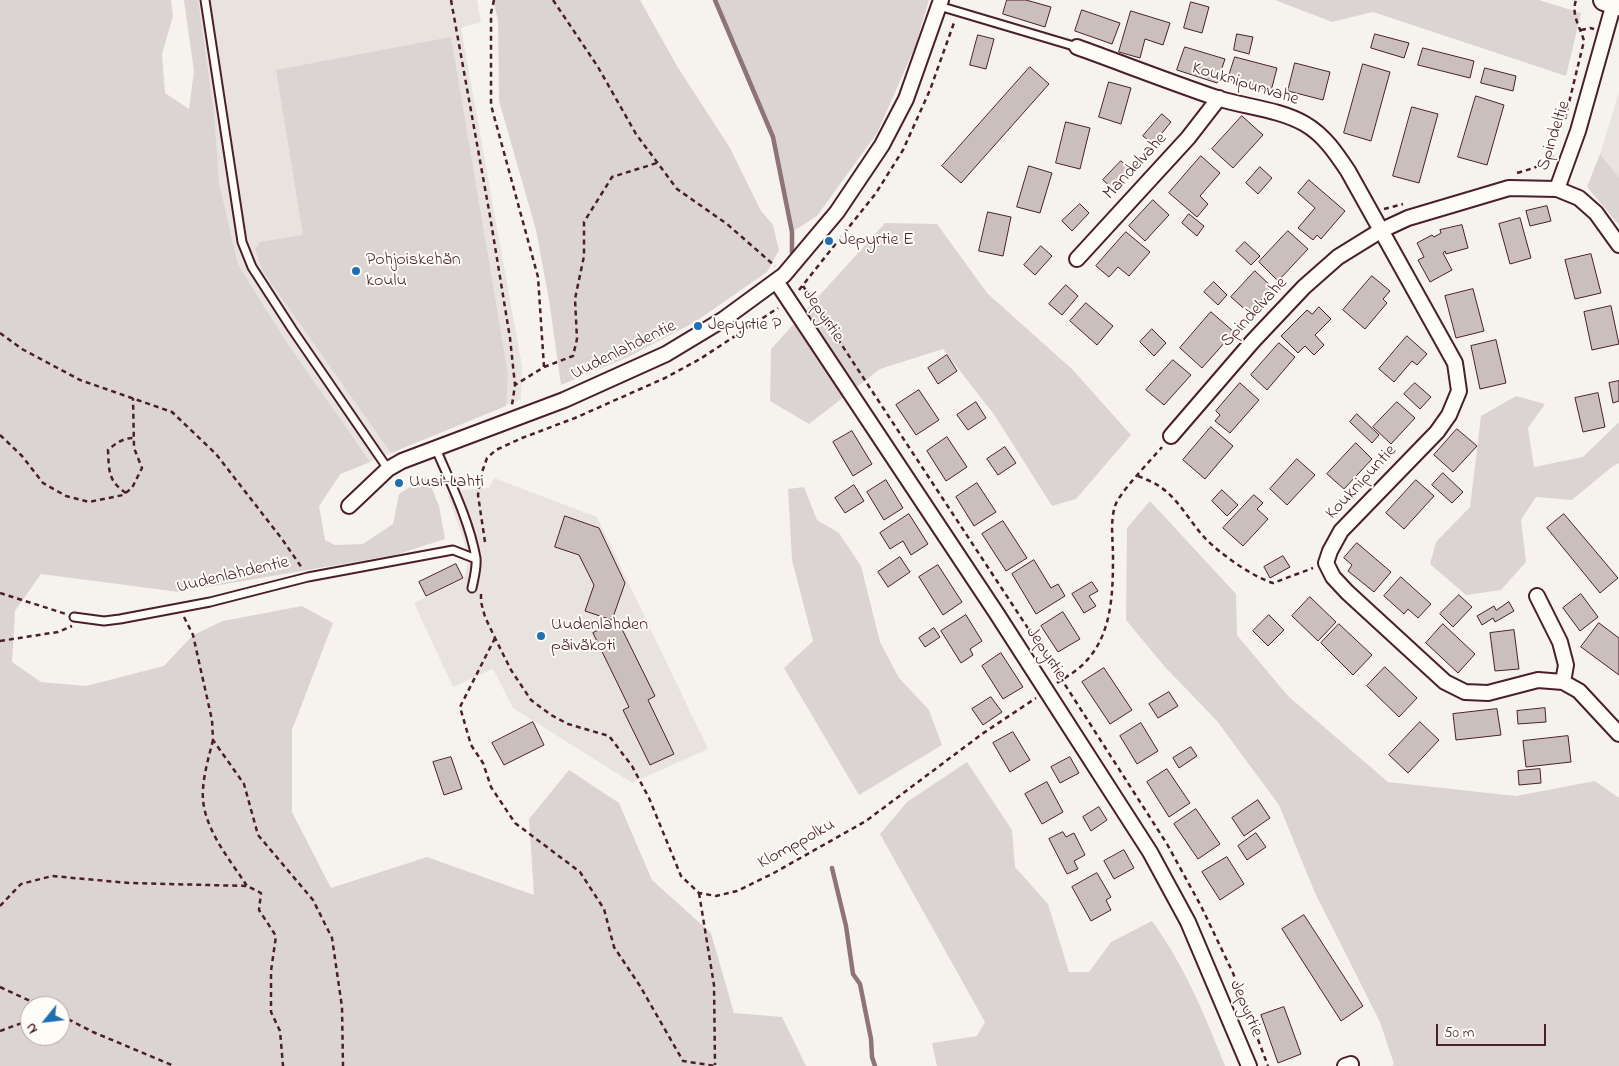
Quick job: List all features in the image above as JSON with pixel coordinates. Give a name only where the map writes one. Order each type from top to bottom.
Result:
[{"type":"street","name":"Uudenlahdentie","points":[[349,506],[388,469],[622,376],[666,354],[724,319],[780,278],[837,212],[882,146],[906,99],[940,3]]},
{"type":"street","name":"Spindeltie","points":[[1380,232],[1408,218],[1509,188],[1558,188],[1578,131],[1612,3]]},
{"type":"street","name":"Kouknipunvahe","points":[[1077,47],[1219,98],[1280,114],[1304,124],[1321,136],[1334,151],[1348,171],[1380,232]]},
{"type":"street","name":"Mandelvahe","points":[[1077,259],[1188,138],[1219,98]]},
{"type":"street","points":[[1558,188],[1579,198],[1596,213],[1619,245]]},
{"type":"street","name":"Spindelvahe","points":[[1171,436],[1253,341],[1304,287],[1338,257],[1380,232]]},
{"type":"street","name":"Kouknipuntie","points":[[1326,563],[1330,550],[1341,531],[1437,432],[1449,415],[1459,391],[1455,363],[1380,232]]},
{"type":"street","name":"Jepyrtie","points":[[780,278],[789,300],[1047,690],[1150,852],[1188,922],[1249,1066]]},
{"type":"street","points":[[1326,563],[1334,577],[1347,592],[1445,682],[1465,692],[1488,693],[1538,680],[1563,682],[1579,692],[1619,734]]},
{"type":"street","points":[[1537,596],[1560,642],[1566,665],[1563,682]]},
{"type":"lane","points":[[205,0],[242,242],[252,267],[388,469]]},
{"type":"lane","points":[[940,3],[958,11],[1077,47]]},
{"type":"lane","points":[[436,449],[466,523],[476,559],[476,570],[472,588]]},
{"type":"lane","name":"Uudenlahdentie","points":[[74,617],[120,619],[210,602],[308,577],[453,550],[476,559]]},
{"type":"path","points":[[451,0],[492,225],[510,338],[515,385],[511,402],[514,419],[522,438]]},
{"type":"path","points":[[494,0],[491,13],[490,105],[538,277],[544,367]]},
{"type":"path","points":[[553,0],[598,67],[636,134],[677,188],[728,224],[780,278]]},
{"type":"path","points":[[1564,122],[1584,41],[1581,30],[1574,18],[1576,0]]},
{"type":"path","points":[[486,547],[478,495],[481,475],[487,458],[496,450],[575,418],[665,378],[700,359],[789,300],[803,286],[876,193],[903,150],[930,90],[958,11]]},
{"type":"path","points":[[1513,174],[1532,169],[1546,162],[1554,154]]},
{"type":"path","points":[[515,385],[544,367],[573,356],[577,339],[575,299],[584,256],[584,222],[612,177],[658,163]]},
{"type":"path","points":[[1370,212],[1408,202]]},
{"type":"path","points":[[0,333],[22,349],[80,380],[172,412],[216,454],[282,539],[308,577]]},
{"type":"path","points":[[0,435],[22,456],[43,483],[66,496],[90,502],[123,496],[132,488],[142,468],[134,448],[133,398]]},
{"type":"path","name":"Klomppolku","points":[[699,893],[716,896],[737,891],[772,874],[866,821],[982,734],[1079,668],[1096,650],[1106,630],[1110,604],[1113,557],[1112,529],[1115,505],[1126,489],[1171,436]]},
{"type":"path","points":[[126,493],[116,486],[109,472],[108,450],[116,444],[133,438]]},
{"type":"path","points":[[1138,476],[1158,485],[1178,502],[1205,538],[1244,569],[1266,581],[1273,583],[1326,563]]},
{"type":"path","points":[[482,586],[481,602],[485,617],[511,670],[531,700],[551,715],[568,724],[609,736],[632,766],[649,798],[681,876],[699,893],[714,985],[715,1066],[682,1061],[640,986],[614,947],[604,909],[580,872],[515,823],[491,787],[484,763],[470,745],[460,707],[495,638]]},
{"type":"path","points":[[0,593],[74,617]]},
{"type":"path","points":[[180,608],[193,635],[212,720],[213,740],[203,790],[204,805],[210,825],[223,850],[247,886]]},
{"type":"path","points":[[0,641],[58,632],[90,619]]},
{"type":"path","points":[[213,740],[244,784],[258,836],[313,900],[332,938],[342,1007],[343,1066]]},
{"type":"path","points":[[0,906],[21,884],[52,876],[129,883],[247,886],[261,893],[259,910],[276,936],[272,971],[271,1012],[280,1031],[283,1066]]},
{"type":"path","points":[[0,987],[20,996]]},
{"type":"path","points":[[70,1020],[174,1066]]},
{"type":"path","points":[[0,1031],[20,1024]]},
{"type":"shaded area","points":[[0,0],[171,0],[173,16],[162,54],[165,93],[189,109],[194,71],[184,0],[198,0],[214,113],[219,183],[238,265],[285,340],[370,462],[340,474],[319,506],[325,540],[335,545],[363,544],[393,524],[399,494],[427,476],[439,506],[445,539],[395,555],[179,592],[41,574],[15,611],[12,662],[41,682],[86,686],[164,666],[193,635],[223,621],[302,606],[333,623],[292,730],[292,812],[331,888],[427,857],[534,895],[529,819],[569,770],[619,803],[652,880],[711,933],[734,1013],[782,1017],[806,1066],[0,1066]]},
{"type":"shaded area","name":"Pohjoiskehän koulu","points":[[184,0],[477,0],[481,22],[461,28],[522,366],[521,399],[341,474],[319,506],[325,540],[223,329],[190,109],[194,71]]},
{"type":"shaded area","points":[[493,0],[640,0],[677,66],[730,148],[761,211],[773,225],[779,250],[767,272],[695,322],[630,356],[561,385],[549,300],[536,230],[499,101],[498,20]]},
{"type":"shaded area","points":[[715,0],[929,0],[915,47],[877,133],[817,216],[792,232],[773,137]]},
{"type":"shaded area","points":[[1275,0],[1539,0],[1581,13],[1566,76],[1373,12],[1332,22]]},
{"type":"shaded area","points":[[451,37],[508,374],[506,406],[391,453],[262,270],[255,249],[260,242],[303,235],[276,70]]},
{"type":"shaded area","points":[[1619,92],[1619,177],[1600,154]]},
{"type":"shaded area","points":[[1600,154],[1619,177],[1619,225],[1587,187]]},
{"type":"shaded area","points":[[885,223],[937,224],[987,293],[1073,370],[1131,435],[1076,499],[1052,506],[995,416],[943,349],[880,369],[809,424],[770,401],[771,349]]},
{"type":"shaded area","points":[[1516,396],[1545,404],[1528,428],[1534,467],[1583,457],[1619,422],[1619,463],[1572,500],[1536,497],[1521,520],[1526,562],[1501,590],[1466,595],[1430,564],[1436,542],[1470,507],[1481,416]]},
{"type":"shaded area","name":"Uudenlahden päiväkoti","points":[[494,478],[597,517],[708,749],[632,783],[513,708],[493,669],[453,687],[414,603],[464,579],[468,562],[464,541],[448,496],[462,490],[489,488]]},
{"type":"shaded area","points":[[804,487],[817,520],[839,533],[861,566],[880,642],[899,678],[929,710],[942,745],[859,795],[784,668],[813,641],[792,560],[788,489]]},
{"type":"shaded area","points":[[1150,501],[1236,594],[1237,635],[1288,696],[1388,782],[1516,796],[1595,781],[1619,798],[1619,1066],[1392,1066],[1394,1064],[1380,1022],[1315,893],[1279,805],[1217,721],[1165,667],[1126,620],[1127,528]]},
{"type":"shaded area","points":[[967,762],[1012,830],[1015,867],[1048,904],[1069,972],[1089,972],[1111,942],[1152,921],[1184,973],[1202,1009],[1225,1066],[937,1066],[932,1043],[977,1036],[985,1022],[880,834],[907,802]]},
{"type":"building","points":[[1007,0],[1026,0],[1051,7],[1045,27],[1003,14]]},
{"type":"building","points":[[1191,2],[1209,7],[1202,33],[1184,28]]},
{"type":"building","points":[[1082,10],[1120,23],[1112,44],[1075,31]]},
{"type":"building","points":[[1131,11],[1170,23],[1163,45],[1145,39],[1140,58],[1119,52]]},
{"type":"building","points":[[1237,34],[1253,37],[1249,54],[1234,50]]},
{"type":"building","points":[[1375,34],[1409,43],[1404,58],[1371,48]]},
{"type":"building","points":[[978,35],[994,39],[986,69],[970,65]]},
{"type":"building","points":[[1185,47],[1225,59],[1217,83],[1177,70]]},
{"type":"building","points":[[1423,48],[1474,61],[1470,78],[1418,65]]},
{"type":"building","points":[[1235,57],[1277,68],[1271,91],[1228,79]]},
{"type":"building","points":[[1295,63],[1330,72],[1323,100],[1288,91]]},
{"type":"building","points":[[1363,64],[1390,72],[1371,141],[1344,133]]},
{"type":"building","points":[[1030,67],[1049,84],[961,183],[942,166]]},
{"type":"building","points":[[1485,68],[1516,76],[1513,91],[1481,83]]},
{"type":"building","points":[[1109,82],[1131,88],[1121,124],[1099,117]]},
{"type":"building","points":[[1476,96],[1504,105],[1487,165],[1458,157]]},
{"type":"building","points":[[1412,107],[1438,114],[1419,183],[1393,176]]},
{"type":"building","points":[[1162,114],[1171,122],[1153,144],[1143,136]]},
{"type":"building","points":[[1242,116],[1263,135],[1233,168],[1212,149]]},
{"type":"building","points":[[1066,122],[1090,128],[1080,169],[1056,163]]},
{"type":"building","points":[[1201,156],[1220,173],[1200,196],[1208,204],[1197,217],[1169,193]]},
{"type":"building","points":[[1121,161],[1130,169],[1113,189],[1103,180]]},
{"type":"building","points":[[1029,166],[1052,173],[1040,213],[1017,207]]},
{"type":"building","points":[[1260,167],[1272,178],[1258,194],[1246,183]]},
{"type":"building","points":[[1309,180],[1345,211],[1321,239],[1317,235],[1313,240],[1298,228],[1315,208],[1298,193]]},
{"type":"building","points":[[1153,200],[1169,215],[1145,241],[1129,226]]},
{"type":"building","points":[[1080,204],[1089,213],[1072,231],[1062,221]]},
{"type":"building","points":[[1547,206],[1551,221],[1530,226],[1526,211]]},
{"type":"building","points":[[988,212],[1011,217],[1003,256],[979,251]]},
{"type":"building","points":[[1189,214],[1204,226],[1197,236],[1182,223]]},
{"type":"building","points":[[1520,218],[1531,258],[1510,264],[1499,224]]},
{"type":"building","points":[[1462,225],[1468,248],[1446,254],[1445,251],[1443,253],[1452,270],[1430,282],[1418,260],[1424,257],[1417,243],[1432,235],[1434,237],[1441,233],[1440,230]]},
{"type":"building","points":[[1288,231],[1308,249],[1278,281],[1259,262]]},
{"type":"building","points":[[1126,232],[1150,252],[1129,276],[1118,267],[1109,277],[1096,266]]},
{"type":"building","points":[[1245,242],[1260,256],[1251,265],[1236,251]]},
{"type":"building","points":[[1041,246],[1052,256],[1035,275],[1024,265]]},
{"type":"building","points":[[1591,254],[1601,293],[1575,299],[1565,260]]},
{"type":"building","points":[[1255,271],[1273,288],[1249,313],[1231,297]]},
{"type":"building","points":[[1372,276],[1390,291],[1383,299],[1387,303],[1365,329],[1343,310]]},
{"type":"building","points":[[1214,282],[1227,295],[1218,305],[1204,292]]},
{"type":"building","points":[[1066,285],[1078,296],[1062,315],[1049,304]]},
{"type":"building","points":[[1473,289],[1484,331],[1456,338],[1445,296]]},
{"type":"building","points":[[1086,303],[1113,326],[1097,345],[1070,321]]},
{"type":"building","points":[[1611,306],[1619,344],[1592,350],[1584,312]]},
{"type":"building","points":[[1319,307],[1331,319],[1315,335],[1324,345],[1314,355],[1305,346],[1298,353],[1281,336],[1307,310],[1312,314]]},
{"type":"building","points":[[1211,312],[1234,332],[1202,368],[1180,348]]},
{"type":"building","points":[[1152,329],[1166,343],[1154,356],[1140,342]]},
{"type":"building","points":[[1407,336],[1427,354],[1417,365],[1412,361],[1394,382],[1379,369]]},
{"type":"building","points":[[1496,340],[1506,383],[1480,389],[1471,346]]},
{"type":"building","points":[[1279,343],[1295,357],[1267,390],[1251,375]]},
{"type":"building","points":[[947,355],[957,371],[938,384],[928,368]]},
{"type":"building","points":[[1173,360],[1191,375],[1164,405],[1146,390]]},
{"type":"building","points":[[1619,381],[1619,401],[1613,403],[1609,383]]},
{"type":"building","points":[[1240,383],[1259,400],[1230,433],[1215,421],[1220,415],[1216,411]]},
{"type":"building","points":[[1415,383],[1431,397],[1420,409],[1404,394]]},
{"type":"building","points":[[919,390],[939,420],[916,435],[896,405]]},
{"type":"building","points":[[1598,393],[1605,427],[1583,432],[1575,398]]},
{"type":"building","points":[[976,402],[986,418],[968,430],[957,415]]},
{"type":"building","points":[[1397,402],[1415,418],[1391,444],[1373,427]]},
{"type":"building","points":[[1357,414],[1379,435],[1372,443],[1350,422]]},
{"type":"building","points":[[1211,427],[1233,446],[1205,479],[1183,460]]},
{"type":"building","points":[[1457,429],[1477,446],[1453,472],[1434,455]]},
{"type":"building","points":[[852,431],[872,464],[853,476],[833,442]]},
{"type":"building","points":[[947,437],[967,467],[946,481],[927,451]]},
{"type":"building","points":[[1356,443],[1372,459],[1344,489],[1327,474]]},
{"type":"building","points":[[1005,447],[1016,463],[998,475],[987,459]]},
{"type":"building","points":[[1297,459],[1315,475],[1287,505],[1270,489]]},
{"type":"building","points":[[1443,473],[1463,492],[1452,503],[1432,485]]},
{"type":"building","points":[[886,480],[903,508],[884,520],[867,492]]},
{"type":"building","points":[[1416,480],[1434,496],[1404,529],[1386,513]]},
{"type":"building","points":[[977,483],[996,512],[974,526],[956,497]]},
{"type":"building","points":[[854,485],[864,501],[845,513],[835,498]]},
{"type":"building","points":[[1222,490],[1238,505],[1227,516],[1212,501]]},
{"type":"building","points":[[1254,495],[1263,503],[1257,509],[1268,519],[1243,546],[1223,528]]},
{"type":"building","points":[[909,514],[928,544],[911,555],[903,541],[890,549],[880,533]]},
{"type":"building","points":[[1564,514],[1618,578],[1600,593],[1547,528]]},
{"type":"building","points":[[565,516],[599,528],[625,583],[612,620],[585,611],[594,585],[579,555],[555,547]]},
{"type":"building","points":[[1003,521],[1027,558],[1006,571],[982,534]]},
{"type":"building","points":[[1357,543],[1391,572],[1374,592],[1348,571],[1352,565],[1344,558]]},
{"type":"building","points":[[1283,556],[1290,567],[1270,578],[1264,567]]},
{"type":"building","points":[[900,557],[910,572],[888,587],[878,572]]},
{"type":"building","points":[[1034,560],[1051,588],[1058,584],[1065,596],[1036,614],[1012,574]]},
{"type":"building","points":[[456,564],[463,578],[426,596],[419,582]]},
{"type":"building","points":[[938,565],[962,602],[943,615],[919,577]]},
{"type":"building","points":[[1401,577],[1431,604],[1418,618],[1408,609],[1404,614],[1384,596]]},
{"type":"building","points":[[1092,582],[1098,591],[1089,596],[1096,606],[1084,613],[1072,594]]},
{"type":"building","points":[[1581,594],[1598,617],[1580,631],[1563,608]]},
{"type":"building","points":[[1459,595],[1472,607],[1453,627],[1440,614]]},
{"type":"building","points":[[1310,597],[1336,622],[1318,641],[1292,616]]},
{"type":"building","points":[[1509,602],[1514,611],[1495,622],[1493,618],[1482,625],[1477,616],[1494,606],[1496,610]]},
{"type":"building","points":[[1063,612],[1080,639],[1058,652],[1041,626]]},
{"type":"building","points":[[966,615],[982,641],[970,649],[973,655],[961,663],[941,631]]},
{"type":"building","points":[[1269,615],[1284,630],[1268,646],[1253,631]]},
{"type":"building","points":[[618,621],[655,696],[648,700],[674,754],[650,765],[623,710],[629,707],[593,633]]},
{"type":"building","points":[[1599,623],[1619,638],[1619,675],[1581,647]]},
{"type":"building","points":[[1339,624],[1372,655],[1353,675],[1321,643]]},
{"type":"building","points":[[1443,624],[1475,654],[1458,673],[1426,643]]},
{"type":"building","points":[[934,628],[940,637],[925,647],[919,638]]},
{"type":"building","points":[[1514,630],[1519,669],[1495,671],[1490,633]]},
{"type":"building","points":[[1001,653],[1023,687],[1003,699],[982,666]]},
{"type":"building","points":[[1385,667],[1417,698],[1399,717],[1367,686]]},
{"type":"building","points":[[1104,668],[1132,710],[1110,724],[1082,682]]},
{"type":"building","points":[[1169,692],[1178,706],[1158,718],[1149,704]]},
{"type":"building","points":[[991,697],[1002,712],[983,725],[972,709]]},
{"type":"building","points":[[1545,708],[1546,722],[1518,724],[1517,711]]},
{"type":"building","points":[[1497,709],[1501,735],[1456,740],[1453,714]]},
{"type":"building","points":[[533,722],[544,745],[504,765],[492,743]]},
{"type":"building","points":[[1420,722],[1439,740],[1408,773],[1389,755]]},
{"type":"building","points":[[1141,723],[1158,751],[1137,764],[1120,736]]},
{"type":"building","points":[[1013,732],[1030,760],[1010,772],[993,743]]},
{"type":"building","points":[[1568,736],[1571,762],[1526,767],[1523,741]]},
{"type":"building","points":[[1191,747],[1197,756],[1179,768],[1173,758]]},
{"type":"building","points":[[451,757],[462,789],[444,795],[433,762]]},
{"type":"building","points":[[1070,757],[1079,773],[1060,783],[1051,767]]},
{"type":"building","points":[[1167,769],[1190,803],[1169,817],[1147,782]]},
{"type":"building","points":[[1540,769],[1541,783],[1519,785],[1518,771]]},
{"type":"building","points":[[1047,782],[1063,812],[1042,824],[1025,794]]},
{"type":"building","points":[[1258,800],[1270,818],[1244,836],[1232,818]]},
{"type":"building","points":[[1099,807],[1107,820],[1091,831],[1083,817]]},
{"type":"building","points":[[1196,809],[1220,844],[1198,859],[1174,824]]},
{"type":"building","points":[[1063,832],[1066,837],[1074,833],[1085,855],[1074,861],[1078,869],[1067,874],[1049,839]]},
{"type":"building","points":[[1256,833],[1266,847],[1247,860],[1238,846]]},
{"type":"building","points":[[1124,850],[1134,868],[1114,879],[1104,861]]},
{"type":"building","points":[[1227,857],[1244,884],[1220,900],[1202,872]]},
{"type":"building","points":[[1097,873],[1111,897],[1106,900],[1111,910],[1091,921],[1072,887]]},
{"type":"building","points":[[1304,915],[1363,1006],[1341,1021],[1282,929]]},
{"type":"building","points":[[1284,1007],[1301,1054],[1278,1063],[1261,1015]]},
{"type":"waterway","points":[[715,0],[773,137],[792,232],[792,252]]},
{"type":"waterway","points":[[832,868],[846,926],[853,974],[860,984],[875,1066]]},
{"type":"place","name":"Jepyrtie E","points":[[829,241]]},
{"type":"place","name":"Pohjoiskehän koulu","points":[[356,271]]},
{"type":"place","name":"Jepyrtie P","points":[[698,326]]},
{"type":"place","name":"Uusi-Lahti","points":[[399,483]]},
{"type":"place","name":"Uudenlahden päiväkoti","points":[[541,636]]}]
